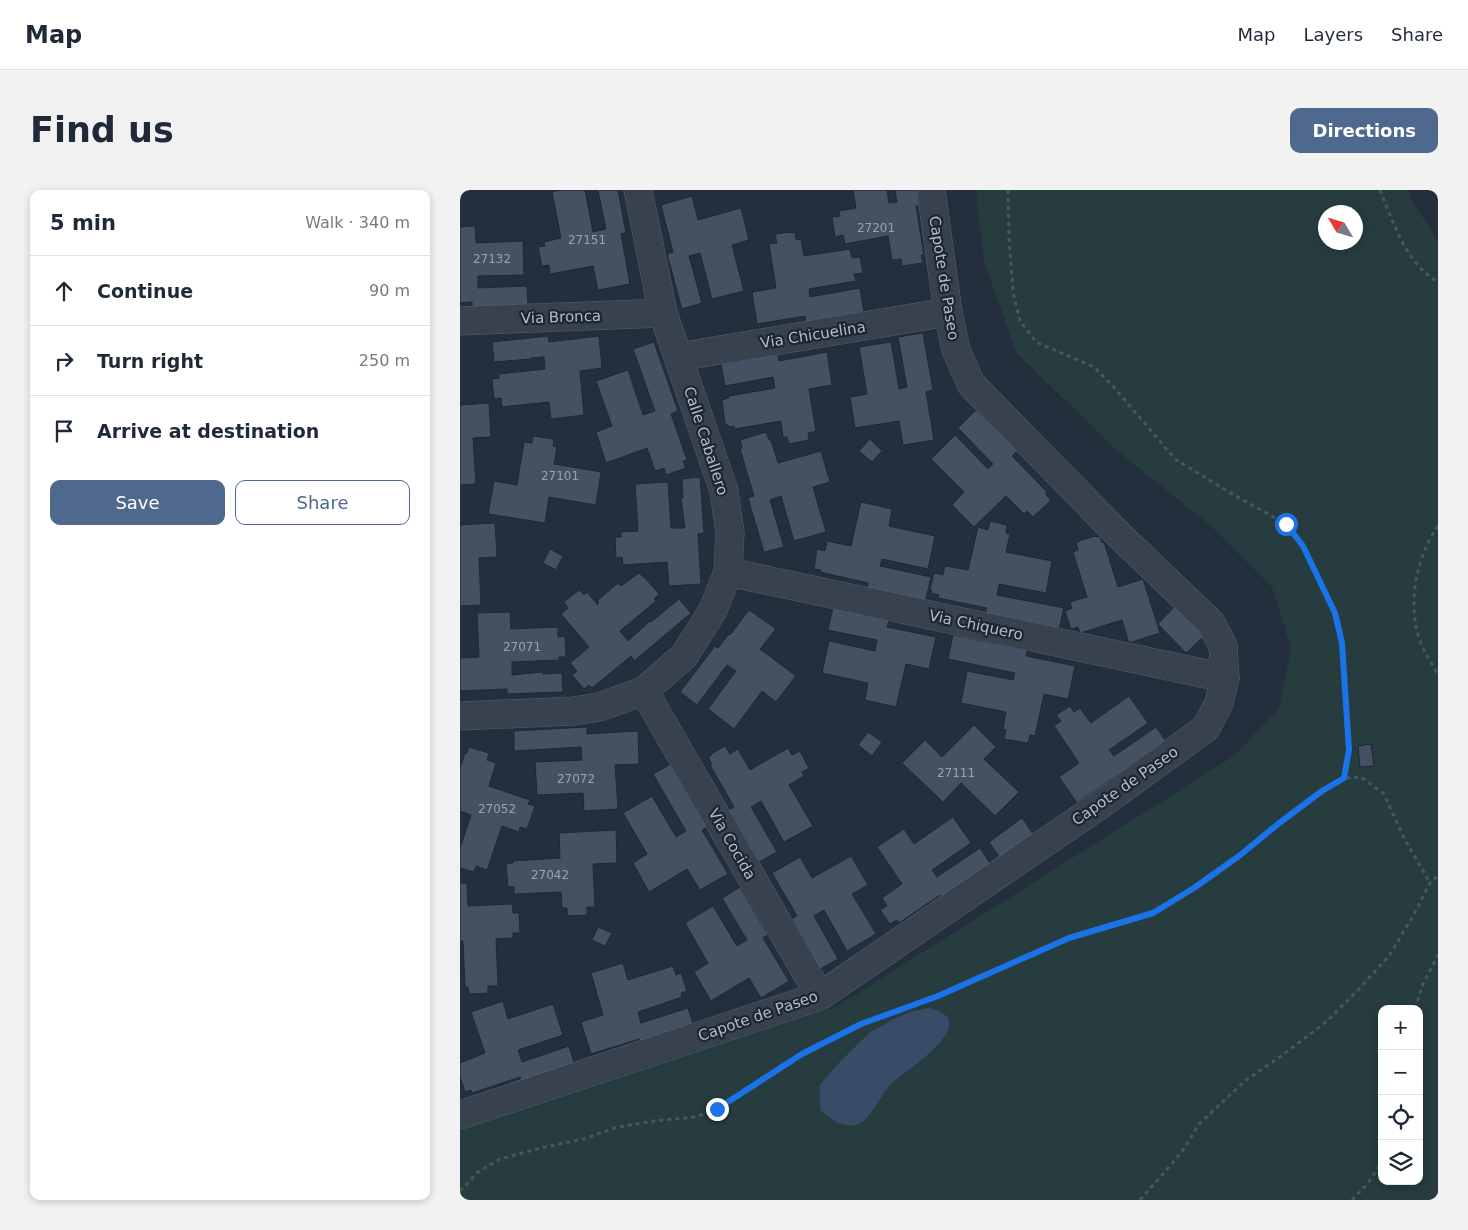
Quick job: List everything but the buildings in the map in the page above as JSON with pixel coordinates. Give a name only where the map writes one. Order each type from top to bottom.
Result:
[{"type":"street","name":"Calle Caballero","points":[[460,716],[599,707],[644,691],[684,656],[713,610],[728,572],[730,533],[724,491],[663,313],[638,190]]},
{"type":"street","name":"Capote de Paseo","points":[[460,1115],[820,996],[1097,806],[1206,728],[1219,703],[1225,678],[1223,646],[1211,624],[1121,537],[971,384],[956,350],[948,312],[931,190]]},
{"type":"street","name":"Via Chicuelina","points":[[678,357],[948,312]]},
{"type":"street","name":"Via Bronca","points":[[460,321],[663,313]]},
{"type":"street","name":"Via Chiquero","points":[[728,572],[1225,678]]},
{"type":"street","name":"Via Cocida","points":[[644,691],[820,996]]},
{"type":"path","points":[[1008,190],[1013,292],[1020,321],[1036,342],[1094,367],[1112,385],[1175,459],[1286,524],[1303,546],[1335,613],[1342,643],[1349,750],[1344,778]]},
{"type":"path","points":[[1380,190],[1394,225],[1413,261],[1432,279],[1438,282]]},
{"type":"path","points":[[1438,526],[1430,538],[1418,572],[1414,609],[1420,640],[1438,675]]},
{"type":"path","points":[[460,1191],[478,1172],[500,1160],[537,1149],[583,1139],[618,1127],[695,1117],[717,1109],[802,1054],[861,1024],[938,996],[1069,938],[1153,913],[1194,888],[1239,856],[1285,818],[1322,791],[1344,778],[1362,777],[1384,794],[1404,838],[1430,883]]},
{"type":"path","points":[[1140,1200],[1182,1152],[1199,1124],[1245,1081],[1326,1022],[1358,990],[1389,956],[1414,916],[1430,883],[1438,876]]},
{"type":"path","points":[[1416,1005],[1423,984],[1438,955]]},
{"type":"path","points":[[1352,1200],[1368,1183],[1378,1168]]},
{"type":"green space","points":[[976,190],[1409,190],[1412,201],[1438,241],[1438,1200],[460,1200],[460,1127],[836,1007],[1234,756],[1279,708],[1291,648],[1272,587],[1210,525],[1116,450],[1016,352],[984,261]]},
{"type":"water","points":[[929,1008],[944,1014],[949,1023],[946,1034],[938,1045],[925,1057],[888,1087],[868,1117],[858,1124],[847,1125],[828,1117],[820,1110],[820,1085],[869,1033],[913,1011]]},
{"type":"route","points":[[717,1109],[802,1054],[861,1024],[938,996],[1069,938],[1153,913],[1194,888],[1239,856],[1322,791],[1344,778],[1349,750],[1342,643],[1335,613],[1303,546],[1286,524]]}]
